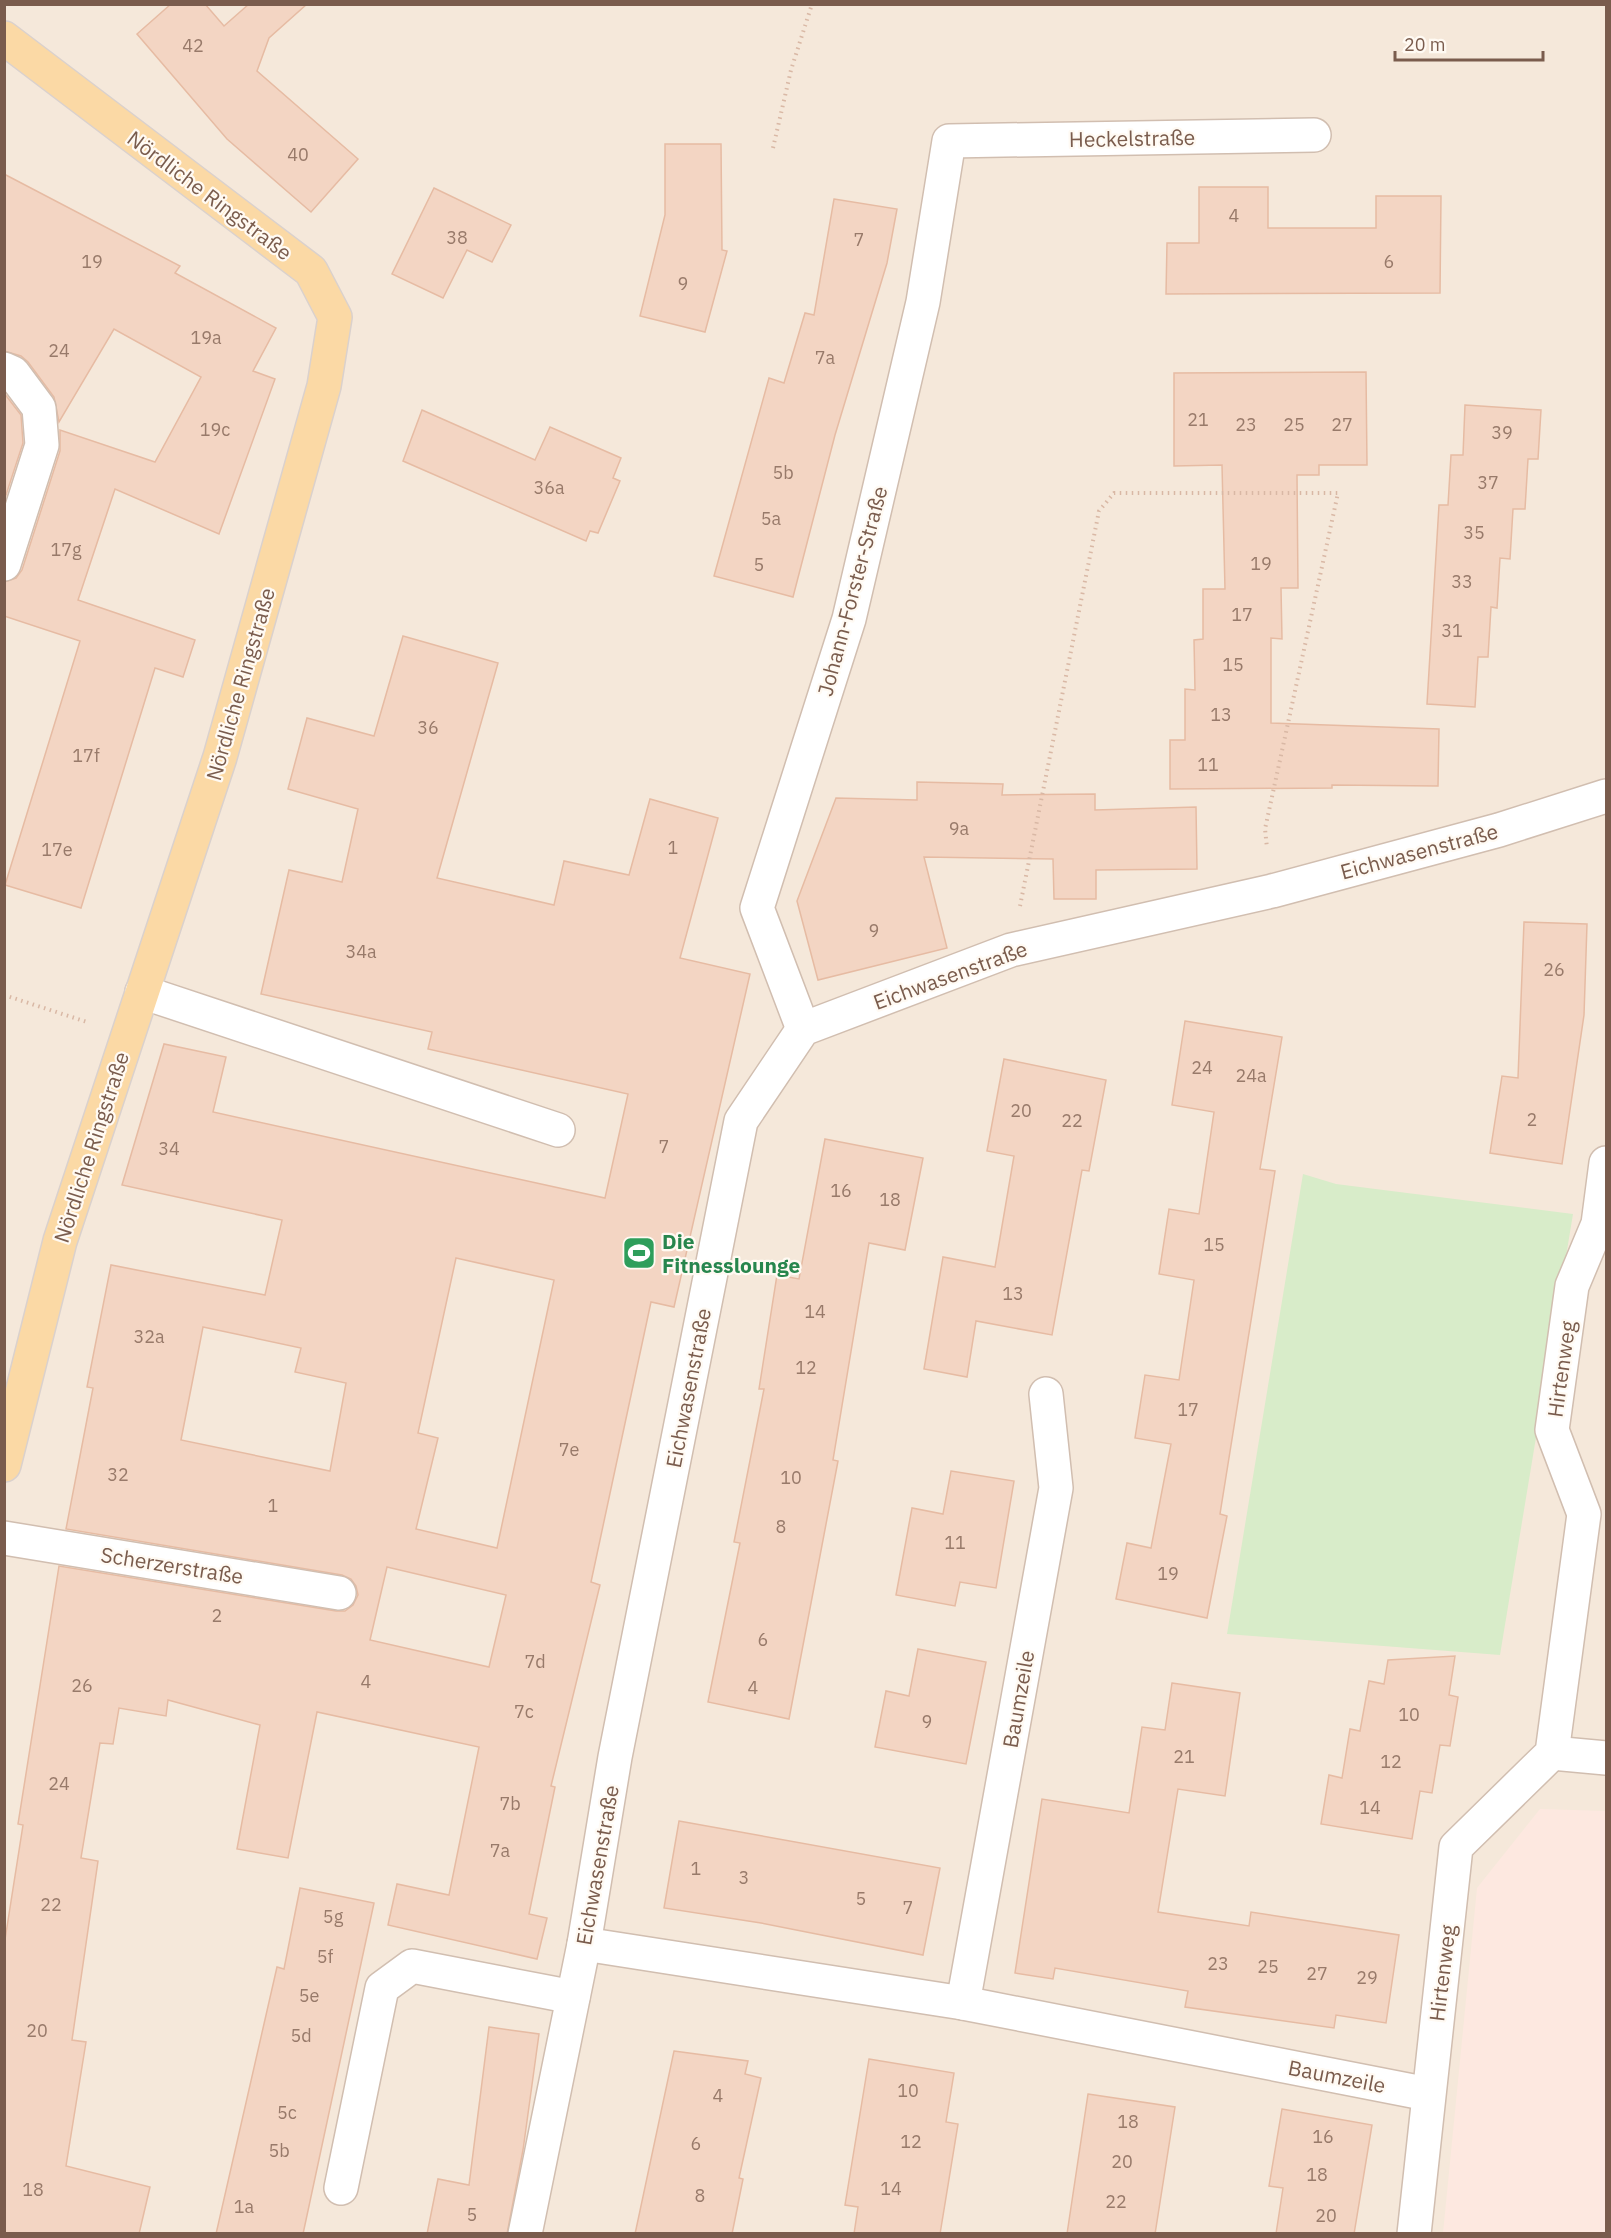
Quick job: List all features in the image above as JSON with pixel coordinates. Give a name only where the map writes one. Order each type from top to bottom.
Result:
[{"type":"main road","name":"Nördliche Ringstraße","points":[[4,38],[310,271],[335,317],[324,386],[220,757],[60,1240],[4,1465]]},
{"type":"street","name":"Heckelstraße","points":[[949,141],[1314,135]]},
{"type":"street","name":"Johann-Forster-Straße","points":[[803,1029],[757,908],[849,619],[923,302],[949,141]]},
{"type":"street","points":[[4,369],[13,373],[39,408],[42,445],[4,564]]},
{"type":"street","name":"Eichwasenstraße","points":[[525,2234],[584,1944],[615,1757],[741,1121],[803,1029],[1011,950],[1272,891],[1499,830],[1606,796]]},
{"type":"street","points":[[142,992],[558,1130]]},
{"type":"street","name":"Hirtenweg","points":[[1414,2234],[1456,1847],[1552,1753],[1584,1514],[1552,1430],[1572,1286],[1598,1224],[1606,1163]]},
{"type":"street","name":"Baumzeile","points":[[963,2003],[1056,1488],[1046,1394]]},
{"type":"street","name":"Scherzerstraße","points":[[4,1538],[339,1593]]},
{"type":"street","points":[[1552,1753],[1606,1758]]},
{"type":"street","name":"Baumzeile","points":[[584,1944],[963,2003],[1428,2094]]},
{"type":"street","points":[[341,2188],[382,1988],[412,1966],[573,1997]]},
{"type":"path","points":[[773,148],[792,70],[812,4]]},
{"type":"path","points":[[1011,950],[1099,511],[1114,493],[1338,494],[1265,829],[1272,891]]},
{"type":"path","points":[[4,995],[128,1035]]},
{"type":"shaded area","points":[[5,5],[1606,5],[1606,2233],[5,2233]]},
{"type":"shaded area","points":[[1540,1809],[1606,1811],[1606,2233],[1443,2233],[1477,1888]]},
{"type":"green space","points":[[1303,1174],[1336,1184],[1573,1214],[1500,1655],[1227,1634]]},
{"type":"building","points":[[171,4],[205,4],[224,26],[249,4],[307,4],[269,38],[257,71],[358,159],[311,212],[227,139],[137,34]]},
{"type":"building","points":[[665,144],[721,144],[722,250],[727,251],[705,332],[640,316],[665,215]]},
{"type":"building","points":[[4,174],[180,266],[175,273],[276,328],[253,371],[275,379],[219,534],[115,489],[78,600],[195,640],[183,677],[155,668],[81,908],[5,885],[80,641],[4,616],[4,582],[16,578],[22,570],[60,451],[60,430],[155,462],[201,377],[114,329],[59,422],[54,397],[28,362],[21,356],[4,351]]},
{"type":"building","points":[[1199,187],[1268,187],[1268,228],[1376,228],[1376,196],[1441,196],[1440,293],[1166,294],[1167,243],[1199,243]]},
{"type":"building","points":[[434,188],[511,225],[492,262],[467,250],[443,298],[392,274]]},
{"type":"building","points":[[834,199],[897,209],[887,263],[835,435],[793,597],[714,576],[769,378],[784,383],[805,313],[814,315]]},
{"type":"building","points":[[1366,372],[1367,465],[1319,465],[1319,475],[1297,475],[1298,588],[1281,588],[1282,639],[1271,638],[1271,723],[1439,729],[1438,786],[1332,785],[1332,788],[1170,789],[1170,740],[1185,740],[1185,689],[1195,690],[1194,640],[1203,639],[1203,589],[1225,589],[1222,465],[1174,466],[1174,373]]},
{"type":"building","points":[[4,393],[21,415],[23,443],[4,501]]},
{"type":"building","points":[[1465,405],[1541,410],[1538,459],[1528,459],[1525,509],[1513,509],[1510,559],[1500,558],[1497,608],[1491,607],[1488,657],[1478,657],[1475,707],[1427,704],[1439,505],[1448,505],[1451,455],[1463,455]]},
{"type":"building","points":[[422,410],[535,460],[550,427],[621,458],[613,478],[620,481],[598,533],[590,531],[586,541],[403,461]]},
{"type":"building","points":[[403,636],[498,663],[437,878],[554,905],[564,861],[629,875],[650,799],[718,818],[680,958],[750,974],[674,1307],[651,1302],[591,1582],[600,1585],[551,1786],[555,1787],[529,1914],[547,1918],[537,1959],[388,1925],[397,1884],[449,1895],[479,1747],[317,1712],[288,1858],[237,1849],[260,1725],[168,1700],[166,1716],[119,1708],[113,1744],[100,1743],[81,1858],[98,1861],[72,2040],[86,2042],[66,2166],[150,2187],[139,2234],[4,2234],[4,1946],[23,1825],[18,1824],[59,1566],[336,1611],[345,1611],[353,1605],[358,1595],[351,1579],[342,1575],[66,1529],[93,1388],[87,1387],[111,1265],[265,1295],[282,1220],[122,1185],[164,1044],[226,1057],[213,1112],[605,1198],[628,1094],[428,1049],[432,1032],[261,994],[289,870],[342,882],[358,809],[288,789],[307,718],[374,736]],"holes":[[[456,1258],[554,1280],[497,1548],[416,1529],[438,1438],[418,1433]],[[203,1327],[301,1348],[295,1372],[346,1383],[330,1471],[181,1440]],[[387,1567],[506,1595],[489,1667],[370,1640]]]},
{"type":"building","points":[[917,782],[1003,784],[1002,795],[1095,794],[1095,810],[1196,807],[1197,869],[1096,870],[1096,899],[1054,899],[1053,859],[924,857],[947,948],[818,980],[797,901],[836,798],[917,800]]},
{"type":"building","points":[[1524,922],[1587,924],[1584,1015],[1562,1164],[1490,1153],[1502,1076],[1518,1078]]},
{"type":"building","points":[[1185,1021],[1282,1037],[1260,1169],[1275,1171],[1220,1514],[1227,1516],[1207,1618],[1116,1599],[1127,1543],[1151,1548],[1171,1444],[1135,1438],[1145,1375],[1179,1380],[1194,1280],[1159,1274],[1169,1209],[1199,1214],[1214,1112],[1172,1105]]},
{"type":"building","points":[[1004,1059],[1106,1080],[1089,1171],[1082,1170],[1052,1335],[976,1321],[967,1377],[924,1369],[943,1257],[995,1267],[1014,1156],[987,1151]]},
{"type":"building","points":[[825,1139],[923,1158],[905,1250],[869,1243],[833,1460],[838,1461],[789,1719],[708,1702],[740,1543],[734,1542],[764,1389],[759,1389],[777,1275],[799,1279]]},
{"type":"building","points":[[951,1471],[1014,1481],[996,1588],[960,1582],[955,1606],[896,1595],[912,1508],[943,1514]]},
{"type":"building","points":[[918,1649],[986,1662],[966,1764],[875,1747],[886,1691],[909,1696]]},
{"type":"building","points":[[1455,1656],[1449,1695],[1458,1697],[1450,1746],[1440,1745],[1432,1793],[1420,1791],[1412,1839],[1321,1824],[1329,1775],[1342,1778],[1350,1729],[1360,1731],[1369,1681],[1384,1684],[1388,1660]]},
{"type":"building","points":[[1172,1683],[1240,1693],[1225,1796],[1178,1789],[1158,1912],[1249,1926],[1251,1912],[1399,1935],[1386,2023],[1336,2015],[1334,2028],[1185,2007],[1188,1991],[1055,1968],[1053,1979],[1015,1973],[1042,1799],[1129,1813],[1142,1727],[1165,1730]]},
{"type":"building","points":[[679,1821],[940,1868],[923,1955],[761,1923],[664,1908]]},
{"type":"building","points":[[300,1888],[374,1903],[303,2234],[216,2234],[277,1967],[284,1969]]},
{"type":"building","points":[[489,2027],[539,2034],[523,2150],[507,2234],[427,2234],[438,2179],[469,2185]]},
{"type":"building","points":[[674,2051],[748,2061],[745,2074],[761,2078],[739,2178],[743,2179],[732,2234],[635,2234]]},
{"type":"building","points":[[869,2059],[954,2073],[946,2122],[958,2124],[940,2234],[854,2234],[858,2207],[845,2205]]},
{"type":"building","points":[[1088,2094],[1175,2107],[1155,2234],[1067,2234]]},
{"type":"building","points":[[1282,2109],[1372,2125],[1354,2234],[1276,2234],[1283,2188],[1269,2186]]},
{"type":"place","name":"Die Fitnesslounge","points":[[639,1253]]}]
